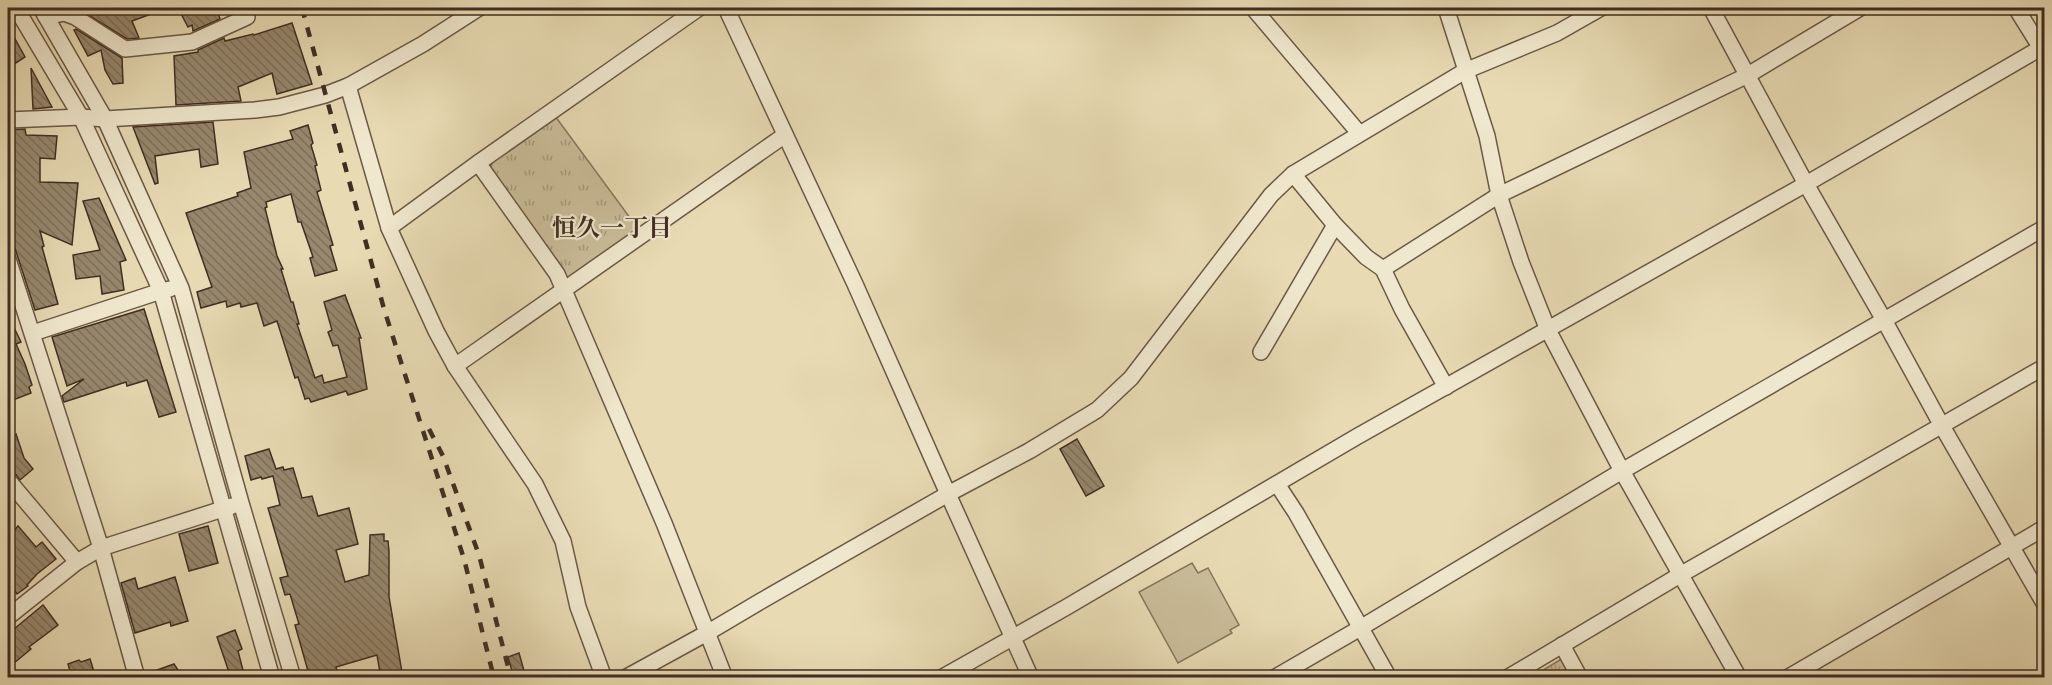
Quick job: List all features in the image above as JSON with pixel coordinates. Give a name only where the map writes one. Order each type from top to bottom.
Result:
[{"type":"street","points":[[16,8],[81,117],[161,291],[272,678]]},
{"type":"street","points":[[8,120],[81,117],[105,119],[279,107],[325,95],[348,86],[423,44],[479,8]]},
{"type":"street","points":[[389,228],[699,8]]},
{"type":"street","points":[[726,8],[855,284],[1031,678]]},
{"type":"street","points":[[1252,8],[1359,134]]},
{"type":"street","points":[[1446,8],[1487,136],[1500,195],[1521,262],[1548,330],[1622,471],[1739,678]]},
{"type":"street","points":[[625,678],[948,494],[1029,451],[1097,410],[1131,378],[1271,195],[1293,174],[1465,71],[1557,33],[1601,8]]},
{"type":"street","points":[[1712,8],[1806,184],[2044,603]]},
{"type":"street","points":[[1383,269],[1500,195],[1748,75],[1860,8]]},
{"type":"street","points":[[941,678],[1358,436],[2044,49],[2016,8]]},
{"type":"street","points":[[44,12],[64,13],[75,17],[125,49],[192,42],[247,17]]},
{"type":"street","points":[[44,12],[105,119],[181,288],[293,678]]},
{"type":"street","points":[[348,86],[389,228],[436,331],[455,366],[535,484],[563,541],[578,607],[604,678]]},
{"type":"street","points":[[455,366],[785,135]]},
{"type":"street","points":[[478,163],[557,274],[664,523],[725,678]]},
{"type":"street","points":[[1293,174],[1335,225],[1366,257],[1383,269],[1402,309],[1446,387]]},
{"type":"street","points":[[1261,352],[1335,225]]},
{"type":"street","points":[[1274,678],[1622,471],[2044,228]]},
{"type":"street","points":[[8,259],[101,548],[136,678]]},
{"type":"street","points":[[33,333],[161,291],[181,288]]},
{"type":"street","points":[[1507,678],[1680,575],[2044,367]]},
{"type":"street","points":[[8,480],[77,562]]},
{"type":"street","points":[[1277,484],[1362,627],[1389,678]]},
{"type":"street","points":[[8,617],[77,562],[101,548],[241,503]]},
{"type":"street","points":[[1787,678],[2044,528]]},
{"type":"street","points":[[1562,645],[1580,678]]},
{"type":"green space","points":[[555,116],[639,230],[573,277],[566,277],[489,170],[493,162]]},
{"type":"green space","points":[[1192,563],[1198,573],[1208,568],[1239,625],[1230,630],[1232,633],[1178,663],[1139,592]]},
{"type":"green space","points":[[1563,658],[1574,678],[1530,678]]},
{"type":"building","points":[[77,8],[165,9],[132,21],[139,38],[127,39]]},
{"type":"building","points":[[178,8],[217,8],[220,19],[193,31],[192,25],[188,27]]},
{"type":"building","points":[[292,23],[312,84],[277,94],[272,73],[238,87],[241,101],[176,105],[174,56],[198,52],[224,38],[225,41],[254,35]]},
{"type":"building","points":[[8,26],[25,57],[8,68]]},
{"type":"building","points":[[76,29],[122,58],[123,83],[113,84],[105,70],[101,50],[88,56],[74,30]]},
{"type":"building","points":[[31,68],[52,107],[33,109]]},
{"type":"building","points":[[213,122],[218,164],[201,167],[199,149],[155,156],[158,183],[155,184],[133,127]]},
{"type":"building","points":[[308,125],[321,190],[317,192],[333,245],[330,246],[337,270],[315,276],[310,258],[313,257],[301,222],[298,222],[291,194],[266,202],[267,207],[265,208],[277,256],[299,324],[297,324],[315,378],[322,375],[324,383],[347,377],[338,345],[333,346],[328,332],[332,330],[324,302],[345,295],[361,338],[359,338],[367,389],[348,395],[346,391],[311,402],[309,398],[305,399],[298,377],[295,378],[277,321],[264,326],[257,303],[241,307],[240,303],[227,307],[226,301],[201,308],[197,292],[212,287],[186,213],[238,196],[237,193],[251,188],[244,152],[293,139],[290,131]]},
{"type":"building","points":[[25,129],[26,135],[57,136],[55,159],[40,158],[40,182],[78,183],[72,245],[40,231],[44,246],[42,247],[58,304],[35,310],[10,233],[8,233],[8,130]]},
{"type":"building","points":[[99,198],[126,260],[120,262],[124,290],[102,294],[100,276],[76,279],[73,255],[100,250],[83,201]]},
{"type":"building","points":[[144,309],[176,412],[159,417],[147,380],[127,386],[126,382],[64,402],[62,396],[84,379],[67,386],[52,337]]},
{"type":"building","points":[[8,315],[21,342],[16,344],[32,385],[29,387],[31,393],[8,402]]},
{"type":"building","points":[[16,434],[24,458],[33,469],[20,480],[8,464],[8,441]]},
{"type":"building","points":[[1077,439],[1104,486],[1086,496],[1060,449]]},
{"type":"building","points":[[269,449],[276,469],[293,468],[302,498],[312,496],[318,516],[349,508],[358,544],[336,550],[345,582],[369,575],[370,535],[384,534],[384,541],[388,541],[389,551],[389,597],[403,678],[381,678],[377,655],[336,667],[339,678],[310,678],[295,625],[299,624],[290,594],[285,595],[280,578],[288,576],[268,508],[280,505],[273,476],[251,480],[245,456]]},
{"type":"building","points":[[18,526],[36,547],[42,542],[56,559],[17,594],[8,582],[8,538]]},
{"type":"building","points":[[208,526],[218,563],[189,571],[179,534]]},
{"type":"building","points":[[175,577],[188,621],[171,626],[170,622],[135,633],[121,583],[135,578],[138,589]]},
{"type":"building","points":[[43,605],[58,625],[29,647],[31,649],[8,668],[8,634]]},
{"type":"building","points":[[235,630],[242,649],[238,651],[245,678],[231,678],[217,637]]},
{"type":"building","points":[[519,653],[526,678],[514,678],[508,657]]},
{"type":"building","points":[[90,659],[96,678],[72,678],[68,664]]},
{"type":"building","points":[[174,664],[183,678],[146,678],[146,674]]},
{"type":"railway","points":[[302,8],[384,309],[464,559],[494,678]]},
{"type":"railway","points":[[429,429],[443,456],[479,555],[511,678]]},
{"type":"district","name":"恒久一丁目","points":[[612,228]]}]
